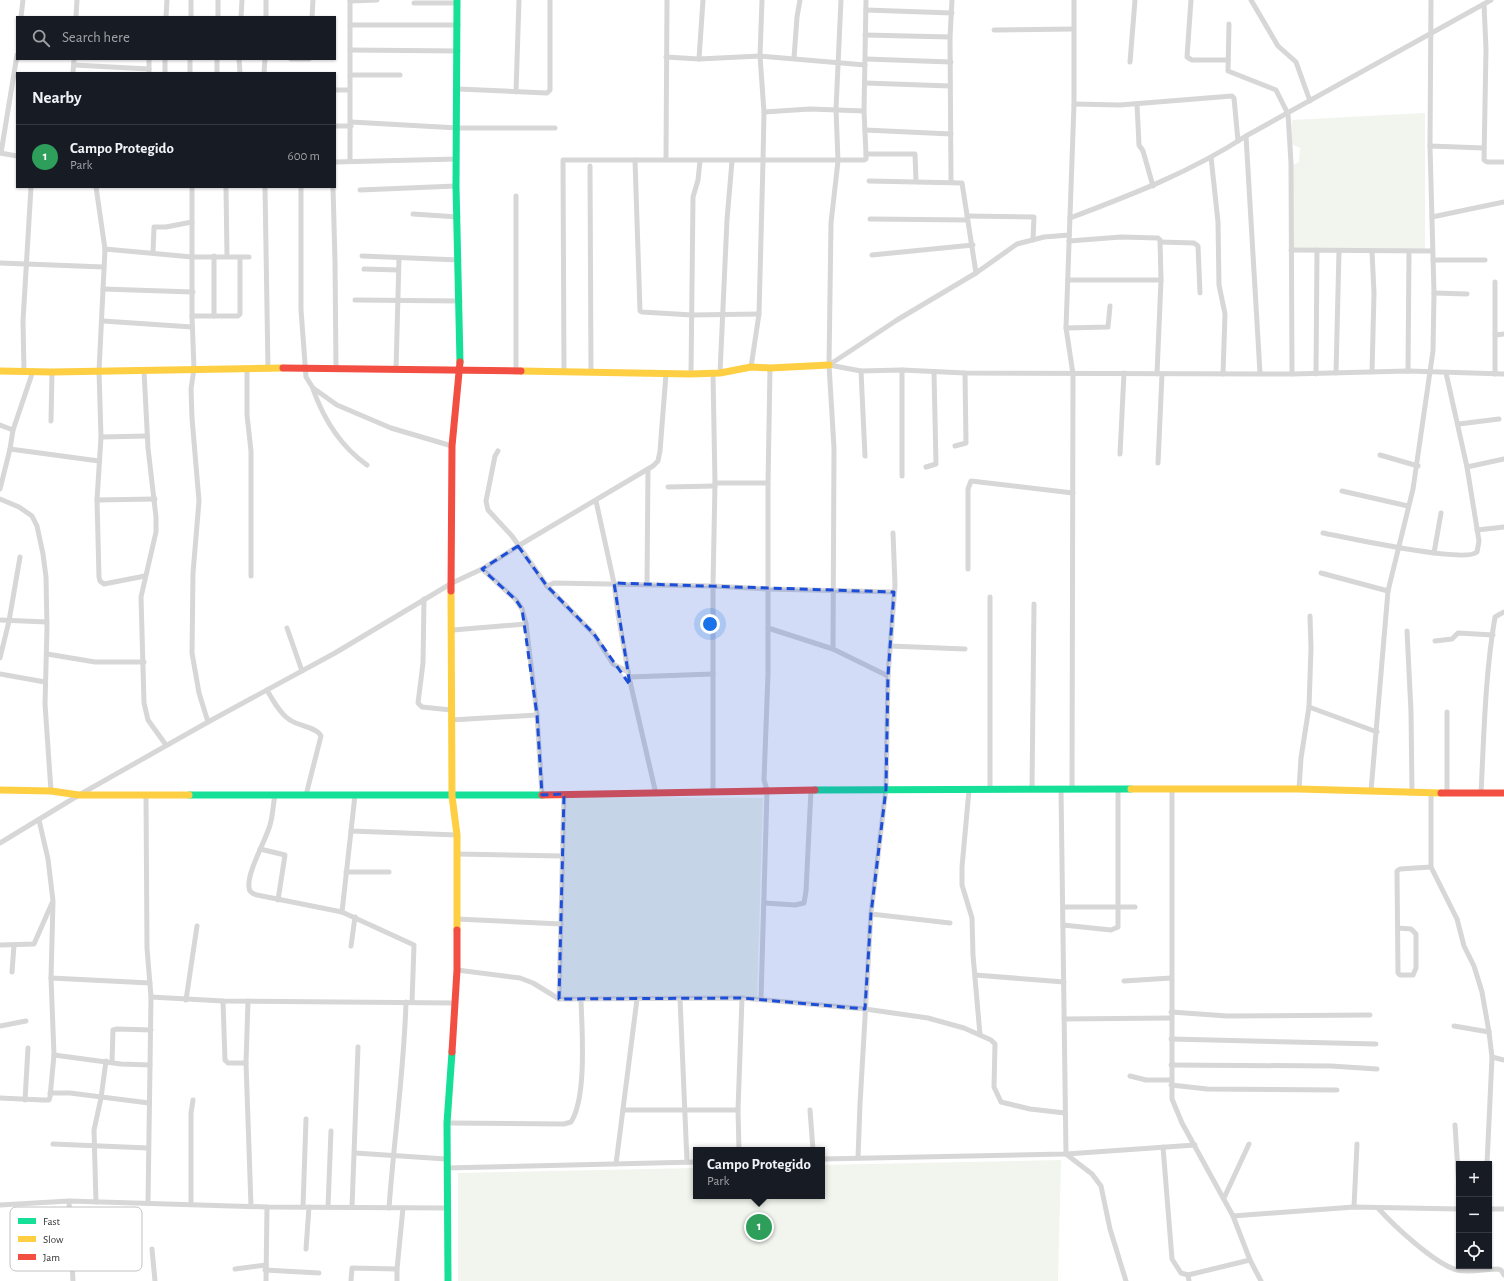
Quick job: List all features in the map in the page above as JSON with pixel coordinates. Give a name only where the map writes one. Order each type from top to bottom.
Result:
[{"type":"street","points":[[21,16],[22,0]]},
{"type":"street","points":[[76,16],[77,0]]},
{"type":"street","points":[[166,16],[167,0]]},
{"type":"street","points":[[191,0],[191,16]]},
{"type":"street","points":[[218,0],[218,16]]},
{"type":"street","points":[[241,16],[242,0]]},
{"type":"street","points":[[266,0],[266,16]]},
{"type":"street","points":[[312,16],[313,0]]},
{"type":"street","points":[[350,161],[350,0],[377,0]]},
{"type":"street","points":[[516,92],[519,0]]},
{"type":"street","points":[[458,89],[547,93],[550,90],[550,0]]},
{"type":"street","points":[[666,160],[667,0]]},
{"type":"street","points":[[699,59],[703,0]]},
{"type":"street","points":[[751,366],[759,314],[764,112],[760,56],[762,0]]},
{"type":"street","points":[[794,58],[797,17],[800,0]]},
{"type":"street","points":[[833,649],[834,448],[829,365],[831,223],[838,161],[836,109],[841,0]]},
{"type":"street","points":[[564,372],[563,160],[838,161],[866,159],[864,111],[866,0]]},
{"type":"street","points":[[951,181],[950,37],[952,0]]},
{"type":"street","points":[[1072,789],[1073,374],[1066,328],[1074,104],[1074,0]]},
{"type":"street","points":[[1130,62],[1135,0]]},
{"type":"street","points":[[1191,0],[1187,57],[1192,60],[1228,60]]},
{"type":"street","points":[[1251,0],[1278,46],[1296,62],[1310,102]]},
{"type":"street","points":[[1371,791],[1388,591],[1418,466],[1434,340],[1430,146],[1431,0]]},
{"type":"street","points":[[1070,218],[1153,186],[1211,157],[1491,0]]},
{"type":"street","points":[[414,3],[457,1],[458,25],[458,128],[456,186],[460,301],[460,371],[452,446],[453,630],[451,710],[452,796],[457,835],[457,970],[447,1124],[446,1168],[448,1281]]},
{"type":"street","points":[[1484,4],[1486,49],[1485,162],[1504,162]]},
{"type":"street","points":[[866,10],[952,13]]},
{"type":"street","points":[[1230,24],[1228,71],[1277,91],[1288,114],[1291,163],[1292,374]]},
{"type":"street","points":[[350,25],[458,25]]},
{"type":"street","points":[[994,30],[1074,29]]},
{"type":"street","points":[[866,35],[950,37]]},
{"type":"street","points":[[350,50],[458,51]]},
{"type":"street","points":[[666,57],[699,59],[760,56],[794,58],[838,64],[865,65]]},
{"type":"street","points":[[866,59],[951,62]]},
{"type":"street","points":[[16,60],[1,153],[16,156]]},
{"type":"street","points":[[73,72],[74,62],[149,71],[149,60]]},
{"type":"street","points":[[165,60],[165,72]]},
{"type":"street","points":[[190,60],[190,72]]},
{"type":"street","points":[[217,60],[217,72]]},
{"type":"street","points":[[240,60],[240,72]]},
{"type":"street","points":[[264,72],[265,60]]},
{"type":"street","points":[[350,75],[400,75]]},
{"type":"street","points":[[865,83],[950,86]]},
{"type":"street","points":[[336,90],[349,90]]},
{"type":"street","points":[[1074,104],[1137,104],[1232,96],[1234,98],[1238,141]]},
{"type":"street","points":[[1137,104],[1139,145],[1143,150],[1153,186]]},
{"type":"street","points":[[764,112],[836,109],[864,111]]},
{"type":"street","points":[[336,126],[351,124],[458,128],[555,128]]},
{"type":"street","points":[[865,130],[951,134]]},
{"type":"street","points":[[1246,136],[1260,374]]},
{"type":"street","points":[[1430,146],[1484,148]]},
{"type":"street","points":[[866,154],[915,154],[916,181]]},
{"type":"street","points":[[1211,157],[1218,222],[1220,285],[1225,314],[1223,374]]},
{"type":"street","points":[[336,162],[457,159]]},
{"type":"street","points":[[635,160],[640,311],[723,316],[759,314]]},
{"type":"street","points":[[691,374],[693,197],[698,180],[700,161]]},
{"type":"street","points":[[713,792],[713,586],[716,374],[723,316],[727,220],[732,161]]},
{"type":"street","points":[[590,166],[590,372]]},
{"type":"street","points":[[869,181],[951,181],[962,183],[973,245],[976,273]]},
{"type":"street","points":[[360,190],[456,186]]},
{"type":"street","points":[[24,371],[23,321],[28,265],[31,188]]},
{"type":"street","points":[[96,188],[105,249],[103,321],[99,371],[101,437],[97,500],[100,581],[104,584],[146,576]]},
{"type":"street","points":[[192,188],[192,327],[194,369],[191,389],[199,501],[193,573],[192,653],[199,692],[208,722]]},
{"type":"street","points":[[226,188],[227,256]]},
{"type":"street","points":[[265,188],[268,369]]},
{"type":"street","points":[[301,188],[301,310],[304,368],[306,377],[313,388],[320,410],[335,433],[349,451],[367,465]]},
{"type":"street","points":[[333,188],[336,368]]},
{"type":"street","points":[[516,196],[516,372]]},
{"type":"street","points":[[1432,217],[1504,202]]},
{"type":"street","points":[[413,214],[458,217]]},
{"type":"street","points":[[870,219],[1034,217],[1033,240]]},
{"type":"street","points":[[153,253],[154,227],[192,222]]},
{"type":"street","points":[[829,365],[897,320],[976,273],[1017,244],[1033,240],[1069,235]]},
{"type":"street","points":[[1069,241],[1137,237],[1158,238],[1160,242],[1161,280],[1158,463]]},
{"type":"street","points":[[1160,242],[1194,243],[1198,246],[1200,293]]},
{"type":"street","points":[[872,255],[973,245]]},
{"type":"street","points":[[105,249],[192,257],[249,257]]},
{"type":"street","points":[[1291,250],[1432,251]]},
{"type":"street","points":[[1316,374],[1317,250]]},
{"type":"street","points":[[1336,373],[1339,250]]},
{"type":"street","points":[[1372,251],[1374,293],[1372,372]]},
{"type":"street","points":[[1408,371],[1409,252]]},
{"type":"street","points":[[214,256],[214,316]]},
{"type":"street","points":[[362,256],[459,260]]},
{"type":"street","points":[[192,316],[238,316],[240,314],[240,257]]},
{"type":"street","points":[[396,370],[398,258]]},
{"type":"street","points":[[1433,260],[1486,260]]},
{"type":"street","points":[[0,263],[104,267]]},
{"type":"street","points":[[364,270],[398,270]]},
{"type":"street","points":[[1068,280],[1161,280]]},
{"type":"street","points":[[1495,282],[1496,374]]},
{"type":"street","points":[[103,289],[193,292]]},
{"type":"street","points":[[1434,293],[1467,294]]},
{"type":"street","points":[[355,300],[460,301]]},
{"type":"street","points":[[1066,328],[1108,327],[1110,306]]},
{"type":"street","points":[[103,321],[192,327]]},
{"type":"street","points":[[1495,335],[1504,334]]},
{"type":"street","points":[[0,371],[52,372],[336,368],[716,374],[751,366],[770,368],[829,365],[861,371],[902,370],[965,373],[1316,374],[1408,371],[1431,373],[1504,374]]},
{"type":"street","points":[[761,999],[765,903],[766,790],[764,780],[768,628],[770,368]]},
{"type":"street","points":[[247,369],[246,415],[251,451],[251,576]]},
{"type":"street","points":[[902,370],[902,476]]},
{"type":"street","points":[[0,489],[14,430],[33,371]]},
{"type":"street","points":[[144,371],[147,436],[155,499],[156,532],[141,597],[146,713],[148,720],[166,746]]},
{"type":"street","points":[[861,371],[865,456]]},
{"type":"street","points":[[51,421],[52,372]]},
{"type":"street","points":[[926,467],[936,464],[934,372]]},
{"type":"street","points":[[955,446],[966,443],[965,373]]},
{"type":"street","points":[[1120,454],[1124,373]]},
{"type":"street","points":[[1323,533],[1398,548],[1434,553],[1468,556],[1475,554],[1478,549],[1467,467],[1459,424],[1446,373]]},
{"type":"street","points":[[0,843],[79,795],[302,671],[452,583],[482,569],[518,546],[648,470],[658,461],[660,451],[666,374]]},
{"type":"street","points":[[313,388],[337,405],[391,428],[452,446]]},
{"type":"street","points":[[1459,424],[1499,419]]},
{"type":"street","points":[[0,425],[14,430]]},
{"type":"street","points":[[101,437],[147,436]]},
{"type":"street","points":[[10,449],[99,461]]},
{"type":"street","points":[[498,451],[495,456],[486,507],[512,536],[547,586],[590,630],[613,664],[628,674],[713,674]]},
{"type":"street","points":[[1380,455],[1418,466]]},
{"type":"street","points":[[1467,467],[1504,459]]},
{"type":"street","points":[[647,584],[648,470]]},
{"type":"street","points":[[968,569],[968,489],[971,481],[1073,493]]},
{"type":"street","points":[[668,487],[768,483]]},
{"type":"street","points":[[1342,491],[1408,506]]},
{"type":"street","points":[[0,499],[26,511],[32,516],[37,526],[46,577],[47,654],[44,682],[51,791]]},
{"type":"street","points":[[97,500],[155,499]]},
{"type":"street","points":[[596,501],[614,583],[628,674],[656,794]]},
{"type":"street","points":[[1434,553],[1441,513]]},
{"type":"street","points":[[1476,530],[1504,527]]},
{"type":"street","points":[[858,1158],[870,914],[886,789],[888,676],[894,592],[893,533]]},
{"type":"street","points":[[0,658],[9,620],[20,556]]},
{"type":"street","points":[[482,569],[516,600],[522,610],[526,624],[537,716],[542,795]]},
{"type":"street","points":[[1321,573],[1388,591]]},
{"type":"street","points":[[547,586],[554,583],[614,583],[894,592]]},
{"type":"street","points":[[990,597],[990,790]]},
{"type":"street","points":[[424,599],[423,664],[418,702],[422,707],[451,710]]},
{"type":"street","points":[[1032,789],[1034,604]]},
{"type":"street","points":[[1481,793],[1486,708],[1493,635],[1496,617],[1504,612]]},
{"type":"street","points":[[1299,789],[1301,758],[1309,707],[1311,648],[1310,616]]},
{"type":"street","points":[[0,620],[47,622]]},
{"type":"street","points":[[453,630],[526,624]]},
{"type":"street","points":[[287,628],[302,671]]},
{"type":"street","points":[[768,628],[833,649],[888,676]]},
{"type":"street","points":[[1407,631],[1411,712],[1412,793]]},
{"type":"street","points":[[1435,641],[1452,639],[1458,633],[1493,635]]},
{"type":"street","points":[[890,646],[965,649]]},
{"type":"street","points":[[47,654],[95,662],[144,662]]},
{"type":"street","points":[[0,674],[44,682]]},
{"type":"street","points":[[267,690],[291,721],[317,731],[321,736],[306,795]]},
{"type":"street","points":[[1309,707],[1377,732]]},
{"type":"street","points":[[1447,793],[1448,712]]},
{"type":"street","points":[[451,720],[537,716]]},
{"type":"street","points":[[0,790],[51,791],[79,795],[452,796],[656,794],[766,790],[886,789],[1299,789],[1412,793],[1504,793]]},
{"type":"street","points":[[1061,789],[1066,1154]]},
{"type":"street","points":[[1063,925],[1114,930],[1118,927],[1118,789]]},
{"type":"street","points":[[765,903],[795,905],[804,903],[806,891],[811,790]]},
{"type":"street","points":[[969,790],[962,879],[972,918],[974,975],[980,1035]]},
{"type":"street","points":[[1172,790],[1171,1083],[1174,1106],[1233,1216],[1250,1260],[1261,1281]]},
{"type":"street","points":[[1431,793],[1431,867],[1457,919],[1464,946],[1474,966],[1482,992],[1492,1057],[1488,1161]]},
{"type":"street","points":[[559,999],[564,794]]},
{"type":"street","points":[[146,795],[147,948],[151,997],[148,1203]]},
{"type":"street","points":[[275,795],[270,826],[260,849],[250,882],[250,891],[253,894],[278,900],[342,912],[414,945],[412,1002]]},
{"type":"street","points":[[342,912],[355,795]]},
{"type":"street","points":[[0,1098],[49,1100],[50,1093],[54,1055],[51,978],[53,901],[48,859],[38,820]]},
{"type":"street","points":[[351,831],[457,835]]},
{"type":"street","points":[[260,849],[285,855],[278,900]]},
{"type":"street","points":[[457,854],[562,856]]},
{"type":"street","points":[[1398,928],[1411,929],[1416,934],[1416,968],[1413,975],[1400,975],[1398,973],[1397,871],[1400,869],[1431,867]]},
{"type":"street","points":[[346,872],[389,872]]},
{"type":"street","points":[[1,945],[34,944],[53,901]]},
{"type":"street","points":[[1063,907],[1135,908]]},
{"type":"street","points":[[870,914],[950,923]]},
{"type":"street","points":[[351,946],[355,917]]},
{"type":"street","points":[[457,919],[561,924]]},
{"type":"street","points":[[186,1000],[197,926]]},
{"type":"street","points":[[12,972],[14,945]]},
{"type":"street","points":[[457,970],[520,978],[533,983],[559,999],[742,998],[865,1009],[928,1018],[964,1028],[991,1040],[995,1044],[994,1087],[1001,1102],[1030,1109],[1065,1113]]},
{"type":"street","points":[[974,975],[1064,982]]},
{"type":"street","points":[[51,978],[150,983]]},
{"type":"street","points":[[1124,980],[1171,978]]},
{"type":"street","points":[[151,997],[224,1001],[455,1003]]},
{"type":"street","points":[[680,998],[686,1162]]},
{"type":"street","points":[[739,1147],[738,1110],[742,998]]},
{"type":"street","points":[[616,1164],[637,999]]},
{"type":"street","points":[[447,1124],[564,1124],[571,1122],[578,1106],[580,1085],[582,1045],[581,1000]]},
{"type":"street","points":[[224,1001],[225,1060],[232,1064],[246,1063]]},
{"type":"street","points":[[248,1001],[246,1063],[251,1206]]},
{"type":"street","points":[[388,1208],[392,1157],[404,1053],[406,1002]]},
{"type":"street","points":[[1171,1012],[1227,1016],[1370,1015]]},
{"type":"street","points":[[1064,1019],[1171,1018]]},
{"type":"street","points":[[0,1026],[26,1021]]},
{"type":"street","points":[[1454,1026],[1488,1032]]},
{"type":"street","points":[[112,1062],[113,1030],[151,1030]]},
{"type":"street","points":[[1171,1039],[1376,1044]]},
{"type":"street","points":[[352,1207],[358,1047]]},
{"type":"street","points":[[25,1100],[28,1048]]},
{"type":"street","points":[[54,1055],[150,1065]]},
{"type":"street","points":[[1492,1057],[1504,1060]]},
{"type":"street","points":[[96,1202],[95,1120],[101,1098],[106,1061]]},
{"type":"street","points":[[1171,1065],[1331,1066],[1377,1069]]},
{"type":"street","points":[[1130,1076],[1146,1080],[1207,1089],[1337,1090]]},
{"type":"street","points":[[50,1093],[70,1093],[149,1104]]},
{"type":"street","points":[[191,1204],[191,1113],[193,1100]]},
{"type":"street","points":[[623,1110],[738,1110]]},
{"type":"street","points":[[810,1110],[813,1147]]},
{"type":"street","points":[[306,1119],[306,1249]]},
{"type":"street","points":[[1455,1125],[1457,1161]]},
{"type":"street","points":[[328,1207],[331,1130]]},
{"type":"street","points":[[54,1144],[148,1148]]},
{"type":"street","points":[[1224,1198],[1249,1144]]},
{"type":"street","points":[[1354,1207],[1357,1144]]},
{"type":"street","points":[[825,1159],[1066,1154],[1195,1146]]},
{"type":"street","points":[[1163,1148],[1172,1259],[1178,1270],[1181,1273],[1188,1275],[1250,1260]]},
{"type":"street","points":[[355,1154],[446,1159]]},
{"type":"street","points":[[1066,1154],[1092,1174],[1101,1186],[1110,1229],[1126,1281]]},
{"type":"street","points":[[446,1168],[693,1162]]},
{"type":"street","points":[[69,1201],[69,1207]]},
{"type":"street","points":[[0,1205],[69,1201],[267,1207],[447,1208]]},
{"type":"street","points":[[266,1281],[267,1207]]},
{"type":"street","points":[[1233,1216],[1354,1207],[1456,1208]]},
{"type":"street","points":[[397,1281],[403,1208]]},
{"type":"street","points":[[1378,1208],[1416,1244],[1445,1265],[1459,1270],[1501,1270],[1504,1275]]},
{"type":"street","points":[[1492,1209],[1504,1209]]},
{"type":"street","points":[[152,1248],[155,1281]]},
{"type":"street","points":[[235,1269],[266,1268],[319,1273]]},
{"type":"street","points":[[351,1281],[352,1268],[397,1269]]},
{"type":"street","points":[[72,1271],[73,1281]]},
{"type":"street","points":[[1188,1275],[1189,1281]]},
{"type":"highlighted area","points":[[518,546],[547,586],[594,634],[630,685],[614,583],[894,592],[888,676],[886,789],[871,914],[865,1009],[742,998],[559,999],[564,794],[542,795],[537,715],[522,609],[516,600],[482,569]]},
{"type":"shaded area","points":[[1425,113],[1425,250],[1293,248],[1293,165],[1299,162],[1300,148],[1291,144],[1292,120]]},
{"type":"shaded area","points":[[561,797],[763,798],[757,999],[670,996],[558,996]]},
{"type":"shaded area","points":[[1061,1160],[1058,1281],[458,1281],[458,1173],[693,1168],[693,1199],[825,1199],[825,1165]]},
{"type":"traffic: fast","points":[[457,0],[456,186],[460,362]]},
{"type":"traffic: fast","points":[[815,790],[1131,789]]},
{"type":"traffic: fast","points":[[189,795],[542,795]]},
{"type":"traffic: fast","points":[[448,1281],[447,1123],[452,1052]]},
{"type":"traffic: slow","points":[[521,371],[691,374],[720,373],[751,367],[770,368],[829,365]]},
{"type":"traffic: slow","points":[[0,371],[52,372],[283,368]]},
{"type":"traffic: slow","points":[[451,591],[452,796],[457,835],[457,930]]},
{"type":"traffic: slow","points":[[1131,789],[1299,789],[1441,793]]},
{"type":"traffic: slow","points":[[0,790],[51,791],[79,795],[189,795]]},
{"type":"traffic: jam","points":[[451,591],[452,446],[460,362]]},
{"type":"traffic: jam","points":[[283,368],[521,371]]},
{"type":"traffic: jam","points":[[542,795],[815,790]]},
{"type":"traffic: jam","points":[[1441,793],[1504,793]]},
{"type":"traffic: jam","points":[[452,1052],[457,970],[457,930]]},
{"type":"place","name":"Campo Protegido","points":[[759,1227]]}]
